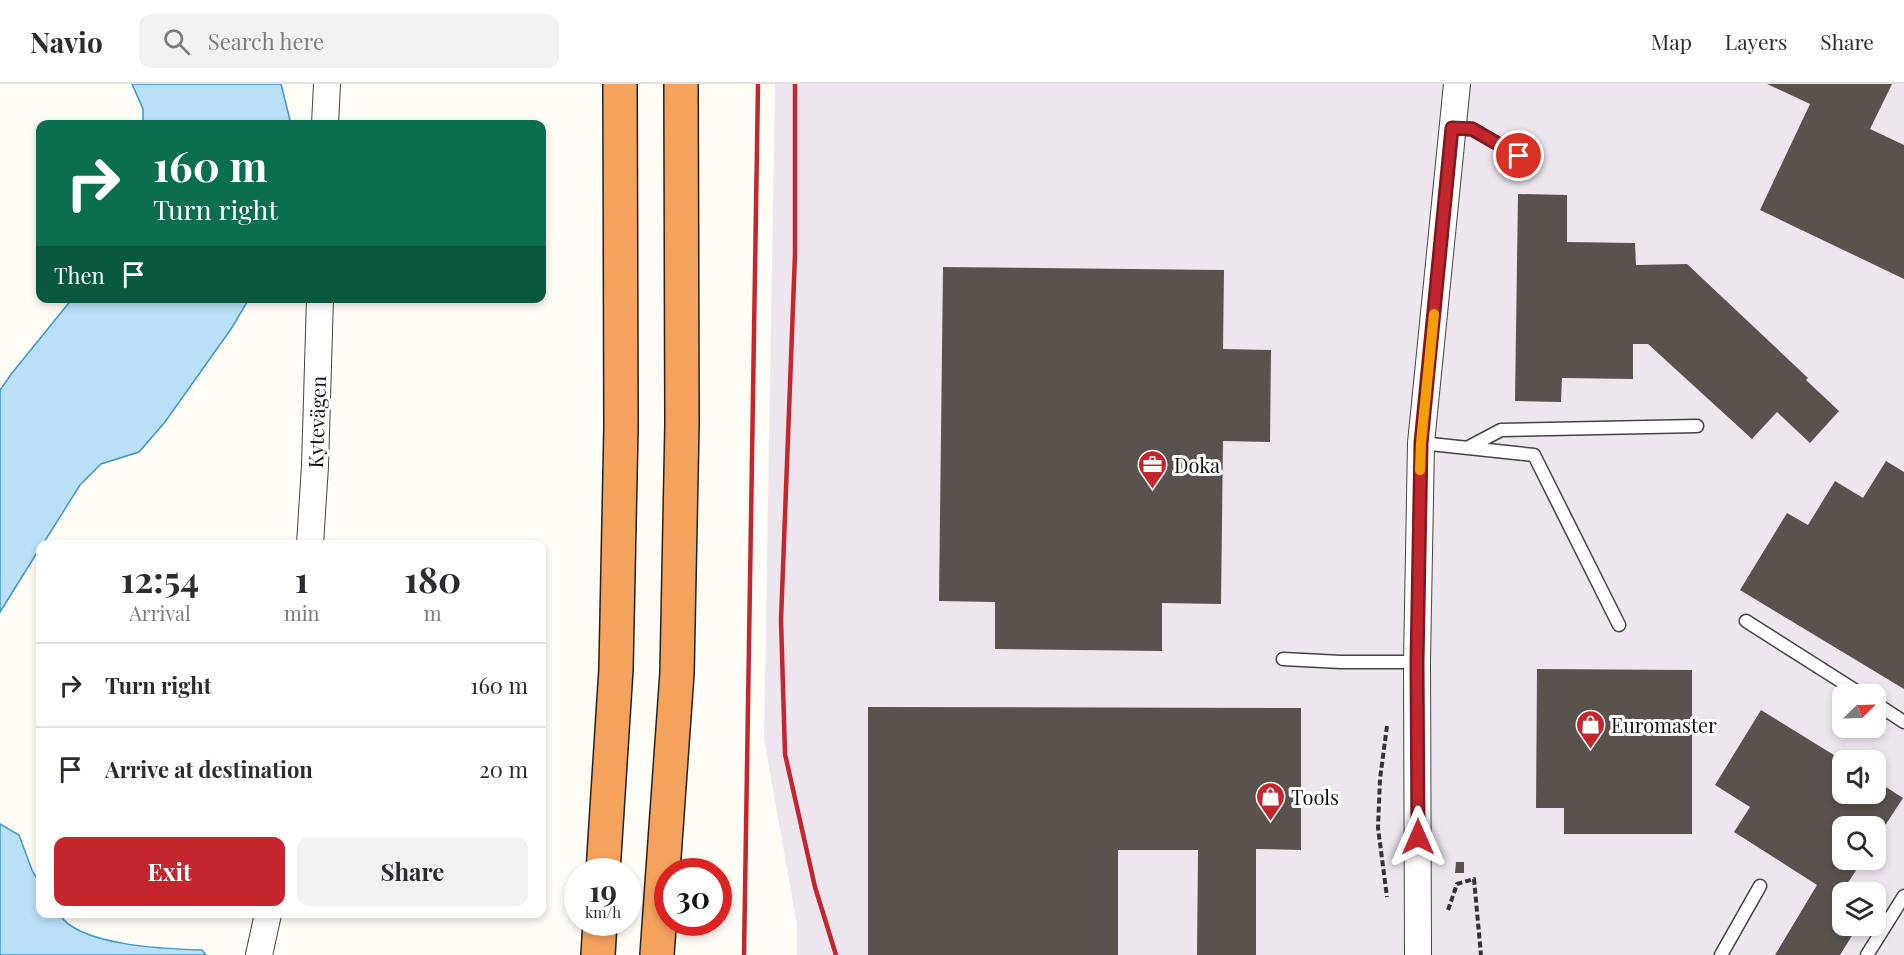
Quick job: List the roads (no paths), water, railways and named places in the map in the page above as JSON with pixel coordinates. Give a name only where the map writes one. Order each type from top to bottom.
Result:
[{"type":"highway","points":[[604,858],[616,669],[621,427],[620,84]]},
{"type":"highway","points":[[657,955],[677,673],[682,424],[681,84]]},
{"type":"highway","points":[[598,955],[599,936]]},
{"type":"street","points":[[326,120],[327,84]]},
{"type":"street","points":[[1418,955],[1417,662],[1421,443],[1456,84]]},
{"type":"street","name":"Kytevägen","points":[[310,540],[320,303]]},
{"type":"street","points":[[259,955],[267,918]]},
{"type":"lane","points":[[1452,128],[1472,129],[1519,156]]},
{"type":"lane","points":[[1466,449],[1501,430],[1697,426]]},
{"type":"lane","points":[[1421,443],[1534,455],[1619,625]]},
{"type":"lane","points":[[1746,621],[1845,684]]},
{"type":"lane","points":[[1283,659],[1417,662]]},
{"type":"lane","points":[[1886,710],[1904,722]]},
{"type":"lane","points":[[1721,955],[1760,886]]},
{"type":"lane","points":[[1867,955],[1904,896]]},
{"type":"water","points":[[132,84],[281,84],[290,120],[143,120],[143,109]]},
{"type":"water","points":[[69,303],[247,303],[231,329],[165,422],[139,452],[101,464],[80,485],[46,540],[36,540],[36,554],[0,612],[0,390]]},
{"type":"water","points":[[0,824],[19,835],[36,877],[36,918],[63,918],[69,925],[85,933],[124,944],[202,950],[206,955],[0,955]]},
{"type":"railway","points":[[744,955],[758,84]]},
{"type":"railway","points":[[795,84],[795,254],[781,620],[785,754],[815,887],[836,955]]},
{"type":"place","name":"Doka","points":[[1153,490]]},
{"type":"place","name":"Euromaster","points":[[1590,750]]},
{"type":"place","name":"Tools","points":[[1270,822]]}]
